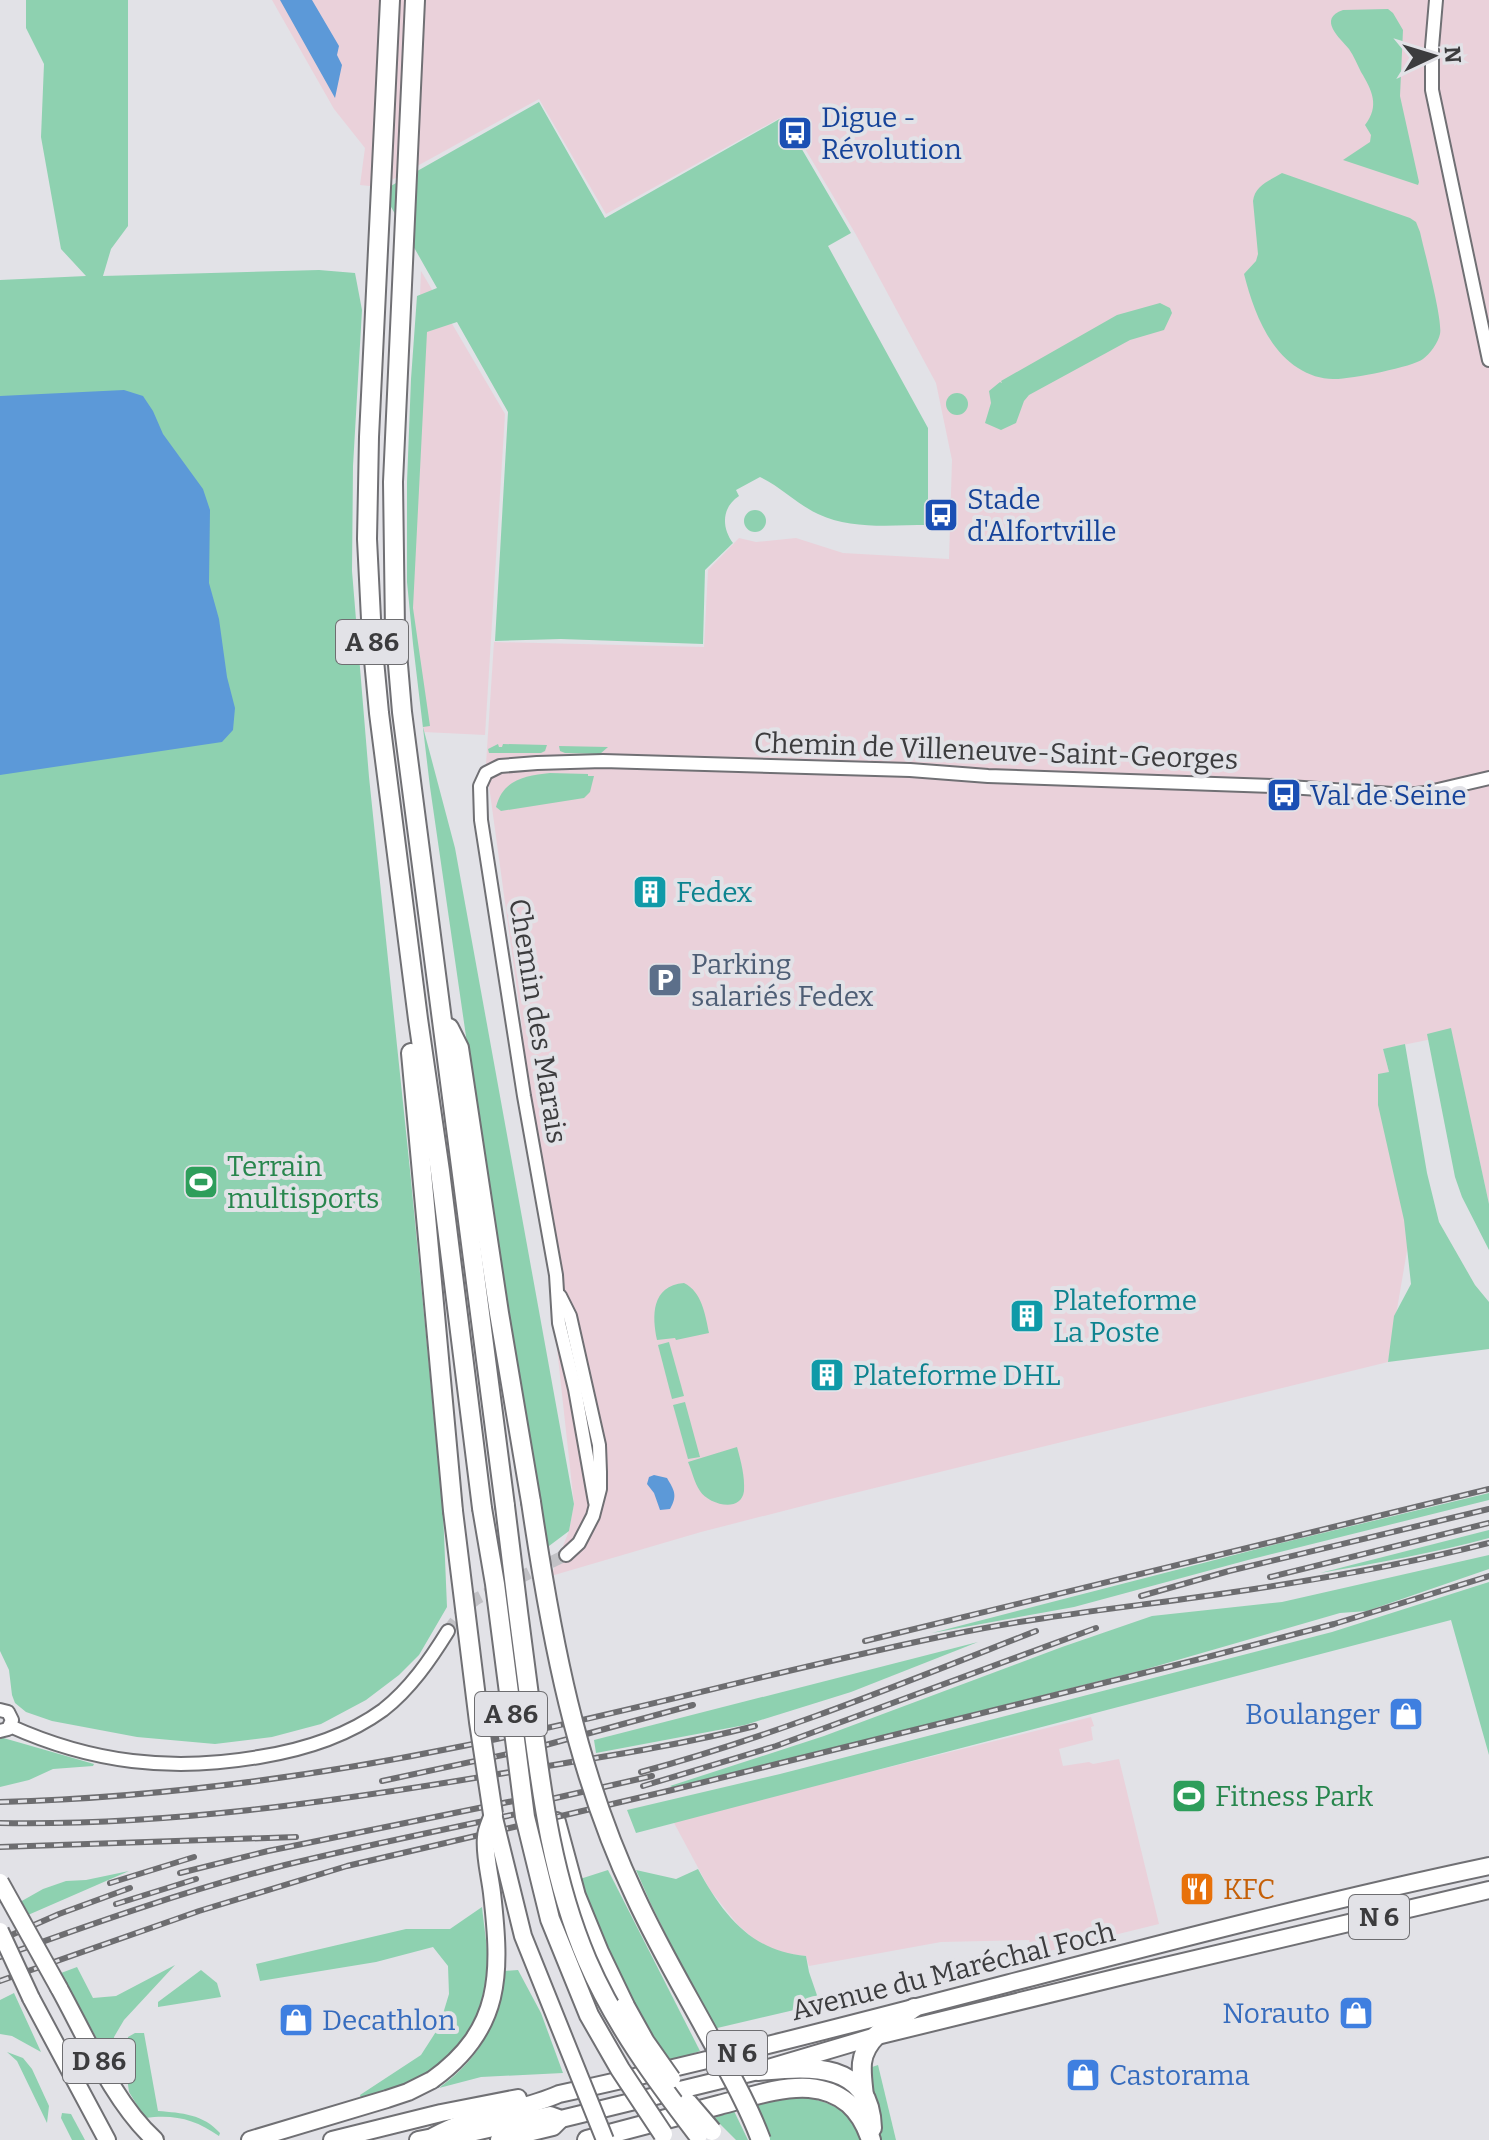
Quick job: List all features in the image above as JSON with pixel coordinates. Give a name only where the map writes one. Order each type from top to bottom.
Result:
[{"type":"highway","name":"A 86","points":[[390,0],[376,262],[367,539],[372,639],[381,728],[418,1019],[525,1817],[550,1919],[571,1975],[589,2015],[620,2069],[666,2137]]},
{"type":"highway","name":"A 86","points":[[415,0],[393,482],[395,629],[404,727],[542,1792],[554,1861],[587,1961],[636,2051],[708,2137]]},
{"type":"highway","points":[[442,1015],[459,1048],[499,1313],[559,1668],[590,1783],[634,1894],[663,1954],[741,2094],[761,2140]]},
{"type":"highway","points":[[418,1019],[411,1046],[453,1511],[493,1814]]},
{"type":"highway","points":[[542,1792],[556,1822],[576,1896],[599,1952],[645,2042],[708,2137]]},
{"type":"highway","points":[[872,2140],[872,2119],[864,2096],[861,2065],[864,2052],[873,2037],[914,2008]]},
{"type":"highway","points":[[758,2071],[805,2067],[826,2070],[853,2083],[864,2096]]},
{"type":"highway","points":[[587,2140],[756,2095],[810,2088],[832,2093],[852,2105],[865,2122],[872,2140]]},
{"type":"main road","points":[[250,2140],[408,2092],[451,2066],[469,2047],[483,2025],[492,1999],[496,1972],[486,1837],[493,1814]]},
{"type":"main road","points":[[493,1814],[523,1936],[605,2140]]},
{"type":"main road","name":"Avenue du Maréchal Foch","points":[[425,2138],[451,2126],[559,2094],[667,2070],[1230,1926],[1489,1866]]},
{"type":"main road","name":"D 86","points":[[0,1882],[121,2102],[155,2140]]},
{"type":"main road","name":"Avenue du Maréchal Foch","points":[[425,2138],[453,2137],[550,2115],[561,2119],[758,2071],[873,2037],[1489,1890]]},
{"type":"main road","name":"D 86","points":[[0,1931],[31,1998],[107,2140]]},
{"type":"main road","points":[[332,2140],[454,2110],[537,2094],[559,2094]]},
{"type":"main road","points":[[499,2140],[553,2127],[561,2119]]},
{"type":"street","points":[[1436,0],[1432,90],[1489,360]]},
{"type":"street","name":"Chemin de Villeneuve-Saint-Georges","points":[[500,766],[592,761],[900,770],[1274,786],[1407,795],[1489,778]]},
{"type":"street","name":"Chemin des Marais","points":[[500,766],[482,778],[481,820],[558,1293],[559,1323],[577,1397],[595,1502],[587,1531],[566,1555]]},
{"type":"street","points":[[0,1710],[10,1714],[12,1720],[5,1729],[89,1755],[137,1762],[198,1765],[275,1754],[314,1745],[345,1733],[382,1710],[430,1660],[448,1631]]},
{"type":"shaded area","points":[[272,0],[1489,0],[1489,1204],[1452,1035],[1383,1049],[1389,1072],[1410,1233],[1388,1362],[826,1500],[701,1532],[551,1576],[569,1531],[574,1504],[521,1019],[486,764],[494,642],[704,647],[708,570],[739,538],[756,542],[796,538],[843,553],[949,559],[952,460],[936,383],[855,233],[785,115],[606,214],[539,99],[379,187],[360,185],[365,148],[334,109]]},
{"type":"shaded area","points":[[421,271],[505,414],[485,735],[424,732],[409,582]]},
{"type":"shaded area","points":[[1091,1717],[1093,1740],[1059,1749],[1063,1766],[1119,1759],[1159,1924],[1033,1955],[1029,1940],[941,1942],[809,1966],[806,1956],[788,1954],[760,1944],[738,1925],[710,1890],[673,1821]]},
{"type":"green space","name":"Terrain multisports","points":[[26,0],[128,0],[128,226],[111,249],[103,276],[319,270],[355,273],[362,310],[353,466],[352,571],[369,777],[443,1511],[447,1607],[419,1655],[366,1700],[321,1724],[272,1737],[215,1744],[137,1737],[52,1721],[26,1712],[15,1703],[9,1670],[0,1651],[0,280],[86,276],[61,249],[41,137],[44,64],[26,28]]},
{"type":"green space","points":[[1388,9],[1403,30],[1400,96],[1418,185],[1343,160],[1370,142],[1371,135],[1365,125],[1370,118],[1373,98],[1352,54],[1333,29],[1332,18],[1343,10]]},
{"type":"green space","points":[[539,102],[605,218],[783,117],[851,233],[828,246],[928,428],[928,525],[872,526],[831,519],[810,510],[760,477],[736,490],[739,496],[729,506],[725,518],[726,530],[733,543],[705,570],[703,644],[561,639],[495,641],[508,412],[457,322],[427,332],[413,608],[430,726],[423,727],[455,848],[574,1504],[569,1531],[545,1549],[510,1341],[430,787],[413,644],[407,582],[407,482],[417,296],[437,288],[382,191]]},
{"type":"green space","points":[[1282,173],[1416,222],[1433,284],[1440,326],[1437,341],[1423,359],[1380,372],[1329,379],[1302,370],[1278,350],[1257,314],[1244,274],[1258,254],[1254,196],[1263,184]]},
{"type":"green space","points":[[1160,303],[1170,308],[1172,313],[1164,330],[1130,340],[1029,395],[1016,423],[1001,430],[985,423],[991,403],[989,391],[1001,381],[1117,315]]},
{"type":"green space","points":[[957,393],[968,404],[957,415],[946,404]]},
{"type":"green space","points":[[755,510],[763,513],[766,521],[763,529],[755,532],[747,529],[744,521],[747,513]]},
{"type":"green space","points":[[498,744],[499,747],[503,744],[547,745],[541,753],[489,753],[488,749]]},
{"type":"green space","points":[[559,746],[608,747],[600,754],[565,753],[560,751]]},
{"type":"green space","points":[[550,773],[594,776],[590,792],[584,798],[501,811],[496,807],[504,790],[516,781]]},
{"type":"green space","points":[[1451,1028],[1489,1204],[1489,1250],[1455,1177],[1427,1034]]},
{"type":"green space","points":[[1405,1044],[1427,1173],[1439,1222],[1475,1285],[1489,1302],[1489,1349],[1388,1362],[1394,1316],[1411,1284],[1404,1220],[1378,1105],[1378,1074],[1389,1072],[1383,1049]]},
{"type":"green space","points":[[684,1283],[699,1298],[709,1333],[676,1340],[657,1340],[654,1321],[656,1304],[665,1290]]},
{"type":"green space","points":[[669,1342],[684,1396],[672,1399],[658,1345]]},
{"type":"green space","points":[[685,1402],[700,1457],[688,1459],[673,1405]]},
{"type":"green space","points":[[737,1447],[744,1480],[742,1498],[731,1505],[710,1500],[700,1491],[688,1462]]},
{"type":"green space","points":[[1489,1493],[1489,1500],[1074,1607],[932,1633],[1273,1545]]},
{"type":"green space","points":[[1489,1530],[1489,1538],[1320,1573]]},
{"type":"green space","points":[[1489,1555],[1489,1569],[1367,1611],[1340,1613],[1143,1670],[674,1788],[670,1786],[824,1736],[1152,1616],[1282,1602]]},
{"type":"green space","points":[[1489,1582],[1489,1755],[1451,1620],[636,1833],[627,1810],[780,1774],[1332,1632]]},
{"type":"green space","points":[[978,1642],[851,1692],[745,1725],[596,1753],[594,1740]]},
{"type":"green space","points":[[0,1737],[94,1764],[53,1769],[29,1780],[0,1787]]},
{"type":"green space","points":[[698,1869],[718,1901],[741,1928],[769,1947],[806,1956],[820,2004],[713,2029],[636,1870],[676,1879]]},
{"type":"green space","points":[[608,1870],[700,2051],[667,2062],[629,2000],[590,1911],[580,1879]]},
{"type":"green space","points":[[129,1871],[28,1915],[20,1902],[66,1881]]},
{"type":"green space","points":[[482,1907],[487,1946],[486,1985],[477,2016],[462,2045],[425,2076],[362,2101],[360,2095],[421,2055],[439,2027],[449,1994],[448,1966],[433,1947],[376,1962],[260,1981],[256,1964],[406,1929],[450,1929]]},
{"type":"green space","points":[[175,1965],[124,2020],[114,2037],[116,2074],[61,1973],[77,1967],[93,1998],[116,1996]]},
{"type":"green space","points":[[201,1970],[217,1983],[221,1997],[158,2007],[158,2002]]},
{"type":"green space","points":[[518,1970],[541,2013],[563,2073],[481,2077],[439,2088],[466,2065],[480,2047],[497,2010],[504,1971]]},
{"type":"green space","points":[[14,1993],[41,2052],[12,2036],[0,2034],[0,2000]]},
{"type":"green space","points":[[144,2033],[158,2111],[199,2118],[220,2133],[219,2136],[184,2119],[145,2118],[129,2092],[126,2070],[128,2037]]},
{"type":"green space","points":[[7,2052],[23,2058],[32,2069],[49,2106],[47,2123],[17,2061]]},
{"type":"green space","points":[[878,2065],[896,2140],[879,2140],[867,2076],[872,2067]]},
{"type":"green space","points":[[803,2097],[822,2102],[847,2115],[862,2140],[766,2140],[752,2107],[775,2100]]},
{"type":"green space","points":[[734,2111],[748,2140],[736,2140],[714,2118]]},
{"type":"green space","points":[[62,2113],[71,2114],[85,2140],[72,2140],[61,2118]]},
{"type":"water","points":[[280,0],[312,0],[339,46],[337,55],[342,65],[335,98]]},
{"type":"water","points":[[124,390],[143,396],[163,434],[203,489],[210,510],[209,583],[219,619],[235,708],[233,730],[222,742],[0,775],[0,396]]},
{"type":"water","points":[[649,1477],[667,1478],[672,1486],[674,1496],[670,1509],[660,1510],[647,1484]]},
{"type":"tunnel","points":[[448,1631],[476,1599],[566,1555]]},
{"type":"railway","points":[[865,1641],[1489,1489]]},
{"type":"railway","points":[[1141,1596],[1229,1571],[1489,1509]]},
{"type":"railway","points":[[1270,1577],[1489,1523]]},
{"type":"railway","points":[[0,1802],[114,1796],[228,1785],[397,1759],[983,1628],[1322,1578],[1489,1543]]},
{"type":"railway","points":[[0,1981],[199,1911],[347,1866],[672,1790],[1200,1659],[1334,1624],[1489,1576]]},
{"type":"railway","points":[[643,1786],[776,1746],[1096,1628]]},
{"type":"railway","points":[[641,1772],[791,1725],[1036,1631]]},
{"type":"railway","points":[[382,1781],[531,1749],[693,1705]]},
{"type":"railway","points":[[0,1823],[124,1821],[309,1803],[625,1753],[755,1726]]},
{"type":"railway","points":[[516,1807],[652,1776]]},
{"type":"railway","points":[[180,1873],[268,1851],[528,1798]]},
{"type":"railway","points":[[0,1957],[141,1908],[285,1865],[530,1811]]},
{"type":"railway","points":[[0,1847],[296,1837]]},
{"type":"railway","points":[[110,1883],[194,1857]]},
{"type":"railway","points":[[116,1904],[196,1879]]},
{"type":"railway","points":[[0,1940],[130,1888]]},
{"type":"place","name":"Digue - Révolution","points":[[795,133]]},
{"type":"place","name":"Stade d'Alfortville","points":[[941,515]]},
{"type":"place","name":"Val de Seine","points":[[1284,795]]},
{"type":"place","name":"Fedex","points":[[650,892]]},
{"type":"place","name":"Parking salariés Fedex","points":[[665,980]]},
{"type":"place","name":"Terrain multisports","points":[[201,1182]]},
{"type":"place","name":"Plateforme La Poste","points":[[1027,1316]]},
{"type":"place","name":"Plateforme DHL","points":[[827,1375]]},
{"type":"place","name":"Boulanger","points":[[1406,1714]]},
{"type":"place","name":"Fitness Park","points":[[1189,1796]]},
{"type":"place","name":"KFC","points":[[1197,1889]]},
{"type":"place","name":"Norauto","points":[[1356,2013]]},
{"type":"place","name":"Decathlon","points":[[296,2020]]},
{"type":"place","name":"Castorama","points":[[1083,2075]]}]
